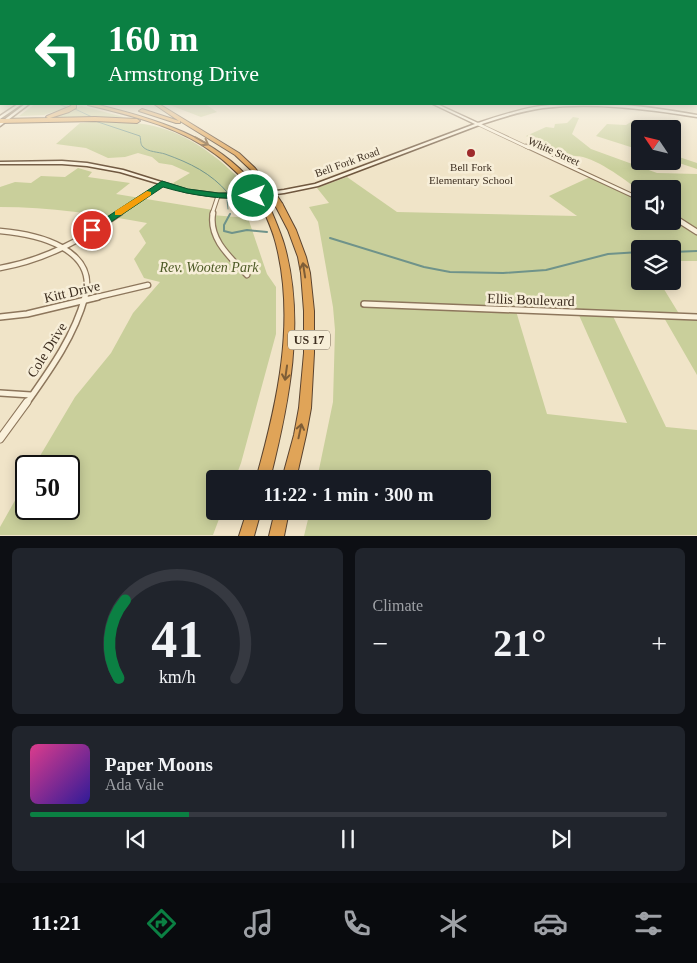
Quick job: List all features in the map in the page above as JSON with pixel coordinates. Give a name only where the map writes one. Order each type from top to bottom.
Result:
[{"type":"highway","points":[[2,121],[25,119]]},
{"type":"highway","points":[[2,121],[111,119]]},
{"type":"highway","points":[[112,119],[144,121],[174,127]]},
{"type":"highway","name":"US 17","points":[[145,119],[174,127],[208,144],[224,156],[254,187],[265,205],[282,250],[288,280],[290,322],[287,371],[276,429],[265,470]]},
{"type":"highway","name":"US 17","points":[[168,119],[196,129],[237,154],[253,169],[267,187],[293,231],[302,259],[308,300],[309,336],[305,408],[291,470]]},
{"type":"highway","points":[[180,119],[196,129]]},
{"type":"highway","points":[[246,536],[251,520]]},
{"type":"highway","points":[[276,536],[280,520]]},
{"type":"main road","name":"White Street","points":[[467,119],[478,124]]},
{"type":"main road","name":"Bell Fork Road","points":[[0,163],[96,165],[120,170],[187,191],[218,196],[253,196],[316,184],[495,119]]},
{"type":"street","name":"White Street","points":[[478,124],[631,195]]},
{"type":"street","points":[[0,268],[35,262],[65,248],[162,184]]},
{"type":"street","points":[[218,196],[212,212],[212,227],[225,252],[247,275]]},
{"type":"street","points":[[681,222],[697,232]]},
{"type":"street","name":"Cole Drive","points":[[0,231],[33,234],[65,248],[77,260],[86,275],[85,300],[70,338],[0,439]]},
{"type":"street","name":"Kitt Drive","points":[[0,317],[27,314],[148,286]]},
{"type":"street","name":"Ellis Boulevard","points":[[364,304],[697,317]]},
{"type":"street","points":[[0,393],[31,395]]},
{"type":"green space","points":[[571,119],[579,119],[572,134],[591,149],[631,164],[631,170],[697,174],[697,261],[681,261],[681,240],[631,240],[631,290],[664,290],[681,317],[697,317],[697,375],[663,316],[612,314],[666,427],[697,430],[697,535],[304,536],[308,520],[491,520],[491,470],[319,470],[333,402],[335,330],[333,307],[318,222],[309,207],[329,203],[317,188],[347,177],[397,212],[577,216],[549,196],[590,177],[631,195],[631,230],[681,230],[681,180],[631,180],[631,185],[600,164],[583,157],[550,156],[533,151],[539,146],[538,143],[526,136],[546,127],[554,128],[555,124],[567,123]],"holes":[[[516,311],[578,313],[627,423],[547,414]]]},
{"type":"green space","points":[[104,121],[154,126],[187,138],[224,165],[245,185],[253,196],[210,194],[168,186],[190,173],[172,165],[159,163],[152,157],[138,153],[125,157],[108,158],[86,148],[56,144],[80,123]]},
{"type":"green space","points":[[631,122],[631,147],[596,136],[607,124],[626,125]]},
{"type":"green space","points":[[681,158],[697,163],[697,169],[681,164]]},
{"type":"green space","name":"Rev. Wooten Park","points":[[78,168],[92,172],[88,177],[130,183],[116,194],[213,210],[212,215],[248,218],[267,274],[276,287],[276,334],[238,470],[206,470],[206,520],[219,520],[213,535],[0,535],[0,527],[15,500],[15,520],[80,520],[80,455],[41,455],[75,397],[111,353],[133,313],[160,282],[144,278],[134,259],[146,243],[139,231],[147,223],[74,212],[0,207],[0,187],[15,182],[31,183],[41,176],[65,177]]},
{"type":"waterway","points":[[95,121],[140,136],[141,145],[145,149],[165,154],[191,165],[215,180],[228,193]]},
{"type":"waterway","points":[[227,200],[228,209]]},
{"type":"waterway","points":[[230,214],[224,225],[224,231],[232,233],[247,230],[267,232]]},
{"type":"waterway","points":[[330,238],[424,267],[450,272],[503,273],[546,270],[608,254],[631,253]]},
{"type":"waterway","points":[[681,252],[697,251]]},
{"type":"slow traffic","points":[[118,213],[147,193]]},
{"type":"place","name":"Bell Fork Elementary School","points":[[471,153]]},
{"type":"route","points":[[92,230],[162,184],[187,191],[218,196],[253,196]]}]
